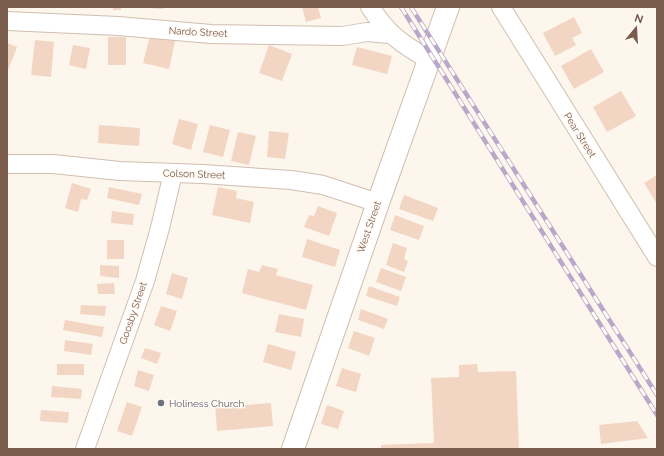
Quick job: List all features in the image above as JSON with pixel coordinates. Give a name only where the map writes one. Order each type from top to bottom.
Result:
[{"type":"street","points":[[370,7],[389,34],[406,47],[428,59]]},
{"type":"street","name":"West Street","points":[[294,449],[428,59],[450,7]]},
{"type":"street","name":"Pear Street","points":[[500,9],[657,257]]},
{"type":"street","name":"Nardo Street","points":[[7,21],[118,26],[211,34],[342,36],[367,32],[389,34]]},
{"type":"street","name":"Colson Street","points":[[7,164],[53,164],[120,171],[291,180],[323,185],[378,203]]},
{"type":"street","name":"Goosby Street","points":[[85,449],[145,281],[160,228],[173,173]]},
{"type":"building","points":[[113,7],[121,7],[121,10],[113,10]]},
{"type":"building","points":[[163,7],[163,9],[148,8]]},
{"type":"building","points":[[302,7],[318,7],[321,18],[306,22]]},
{"type":"building","points":[[574,17],[582,33],[572,38],[576,45],[555,56],[543,33]]},
{"type":"building","points":[[150,35],[175,41],[169,69],[143,63]]},
{"type":"building","points":[[108,37],[126,37],[126,65],[108,65]]},
{"type":"building","points":[[35,40],[54,42],[51,77],[31,75]]},
{"type":"building","points":[[7,43],[17,47],[7,73]]},
{"type":"building","points":[[73,45],[90,48],[86,69],[69,65]]},
{"type":"building","points":[[269,45],[292,54],[282,81],[259,73]]},
{"type":"building","points":[[357,47],[392,56],[387,74],[352,65]]},
{"type":"building","points":[[591,49],[604,72],[574,89],[561,66]]},
{"type":"building","points":[[621,91],[636,116],[607,132],[593,107]]},
{"type":"building","points":[[179,119],[198,124],[191,150],[172,144]]},
{"type":"building","points":[[99,125],[140,128],[139,146],[98,143]]},
{"type":"building","points":[[210,125],[230,130],[223,157],[203,152]]},
{"type":"building","points":[[269,131],[289,133],[285,159],[267,157]]},
{"type":"building","points":[[238,132],[256,136],[249,165],[231,161]]},
{"type":"building","points":[[657,175],[657,204],[644,183]]},
{"type":"building","points":[[72,183],[91,189],[87,200],[81,199],[78,212],[65,208]]},
{"type":"building","points":[[109,187],[142,194],[139,205],[107,198]]},
{"type":"building","points":[[218,187],[237,191],[236,198],[254,202],[250,223],[212,215]]},
{"type":"building","points":[[404,195],[438,208],[433,221],[399,209]]},
{"type":"building","points":[[318,206],[337,213],[329,236],[304,227],[309,215],[314,216]]},
{"type":"building","points":[[112,211],[134,214],[133,225],[111,223]]},
{"type":"building","points":[[395,215],[424,226],[419,240],[390,230]]},
{"type":"building","points":[[307,239],[340,250],[335,267],[302,257]]},
{"type":"building","points":[[107,240],[124,240],[124,259],[107,259]]},
{"type":"building","points":[[393,243],[407,248],[404,259],[408,261],[404,272],[386,265]]},
{"type":"building","points":[[100,265],[119,266],[119,278],[100,276]]},
{"type":"building","points":[[262,265],[278,269],[276,275],[313,285],[306,310],[242,293],[248,269],[259,272]]},
{"type":"building","points":[[381,268],[406,277],[401,291],[376,282]]},
{"type":"building","points":[[172,273],[188,278],[182,299],[166,294]]},
{"type":"building","points":[[114,283],[115,294],[98,294],[97,284]]},
{"type":"building","points":[[369,286],[400,297],[397,306],[366,296]]},
{"type":"building","points":[[81,305],[106,306],[105,316],[80,314]]},
{"type":"building","points":[[161,306],[177,311],[170,331],[154,325]]},
{"type":"building","points":[[361,309],[388,319],[384,329],[358,320]]},
{"type":"building","points":[[279,314],[304,319],[301,337],[275,332]]},
{"type":"building","points":[[65,320],[104,327],[102,337],[63,330]]},
{"type":"building","points":[[354,331],[375,338],[369,356],[348,348]]},
{"type":"building","points":[[65,340],[93,344],[91,355],[64,351]]},
{"type":"building","points":[[268,344],[296,352],[291,370],[263,362]]},
{"type":"building","points":[[145,348],[161,353],[157,364],[141,358]]},
{"type":"building","points":[[57,364],[84,364],[84,375],[57,375]]},
{"type":"building","points":[[477,364],[478,372],[516,371],[519,449],[381,449],[381,445],[434,443],[431,378],[459,377],[459,365]]},
{"type":"building","points":[[342,368],[361,374],[356,392],[336,386]]},
{"type":"building","points":[[138,370],[154,375],[149,391],[134,386]]},
{"type":"building","points":[[52,386],[82,389],[81,399],[51,397]]},
{"type":"building","points":[[127,402],[142,407],[132,436],[117,431]]},
{"type":"building","points":[[231,403],[231,406],[271,403],[273,426],[217,431],[215,404]]},
{"type":"building","points":[[327,405],[344,411],[338,429],[321,424]]},
{"type":"building","points":[[41,410],[69,412],[68,423],[40,421]]},
{"type":"building","points":[[637,421],[648,438],[601,444],[599,425]]},
{"type":"railway","points":[[401,7],[657,415]]},
{"type":"railway","points":[[411,7],[657,395]]},
{"type":"place","name":"Holiness Church","points":[[161,403]]}]
